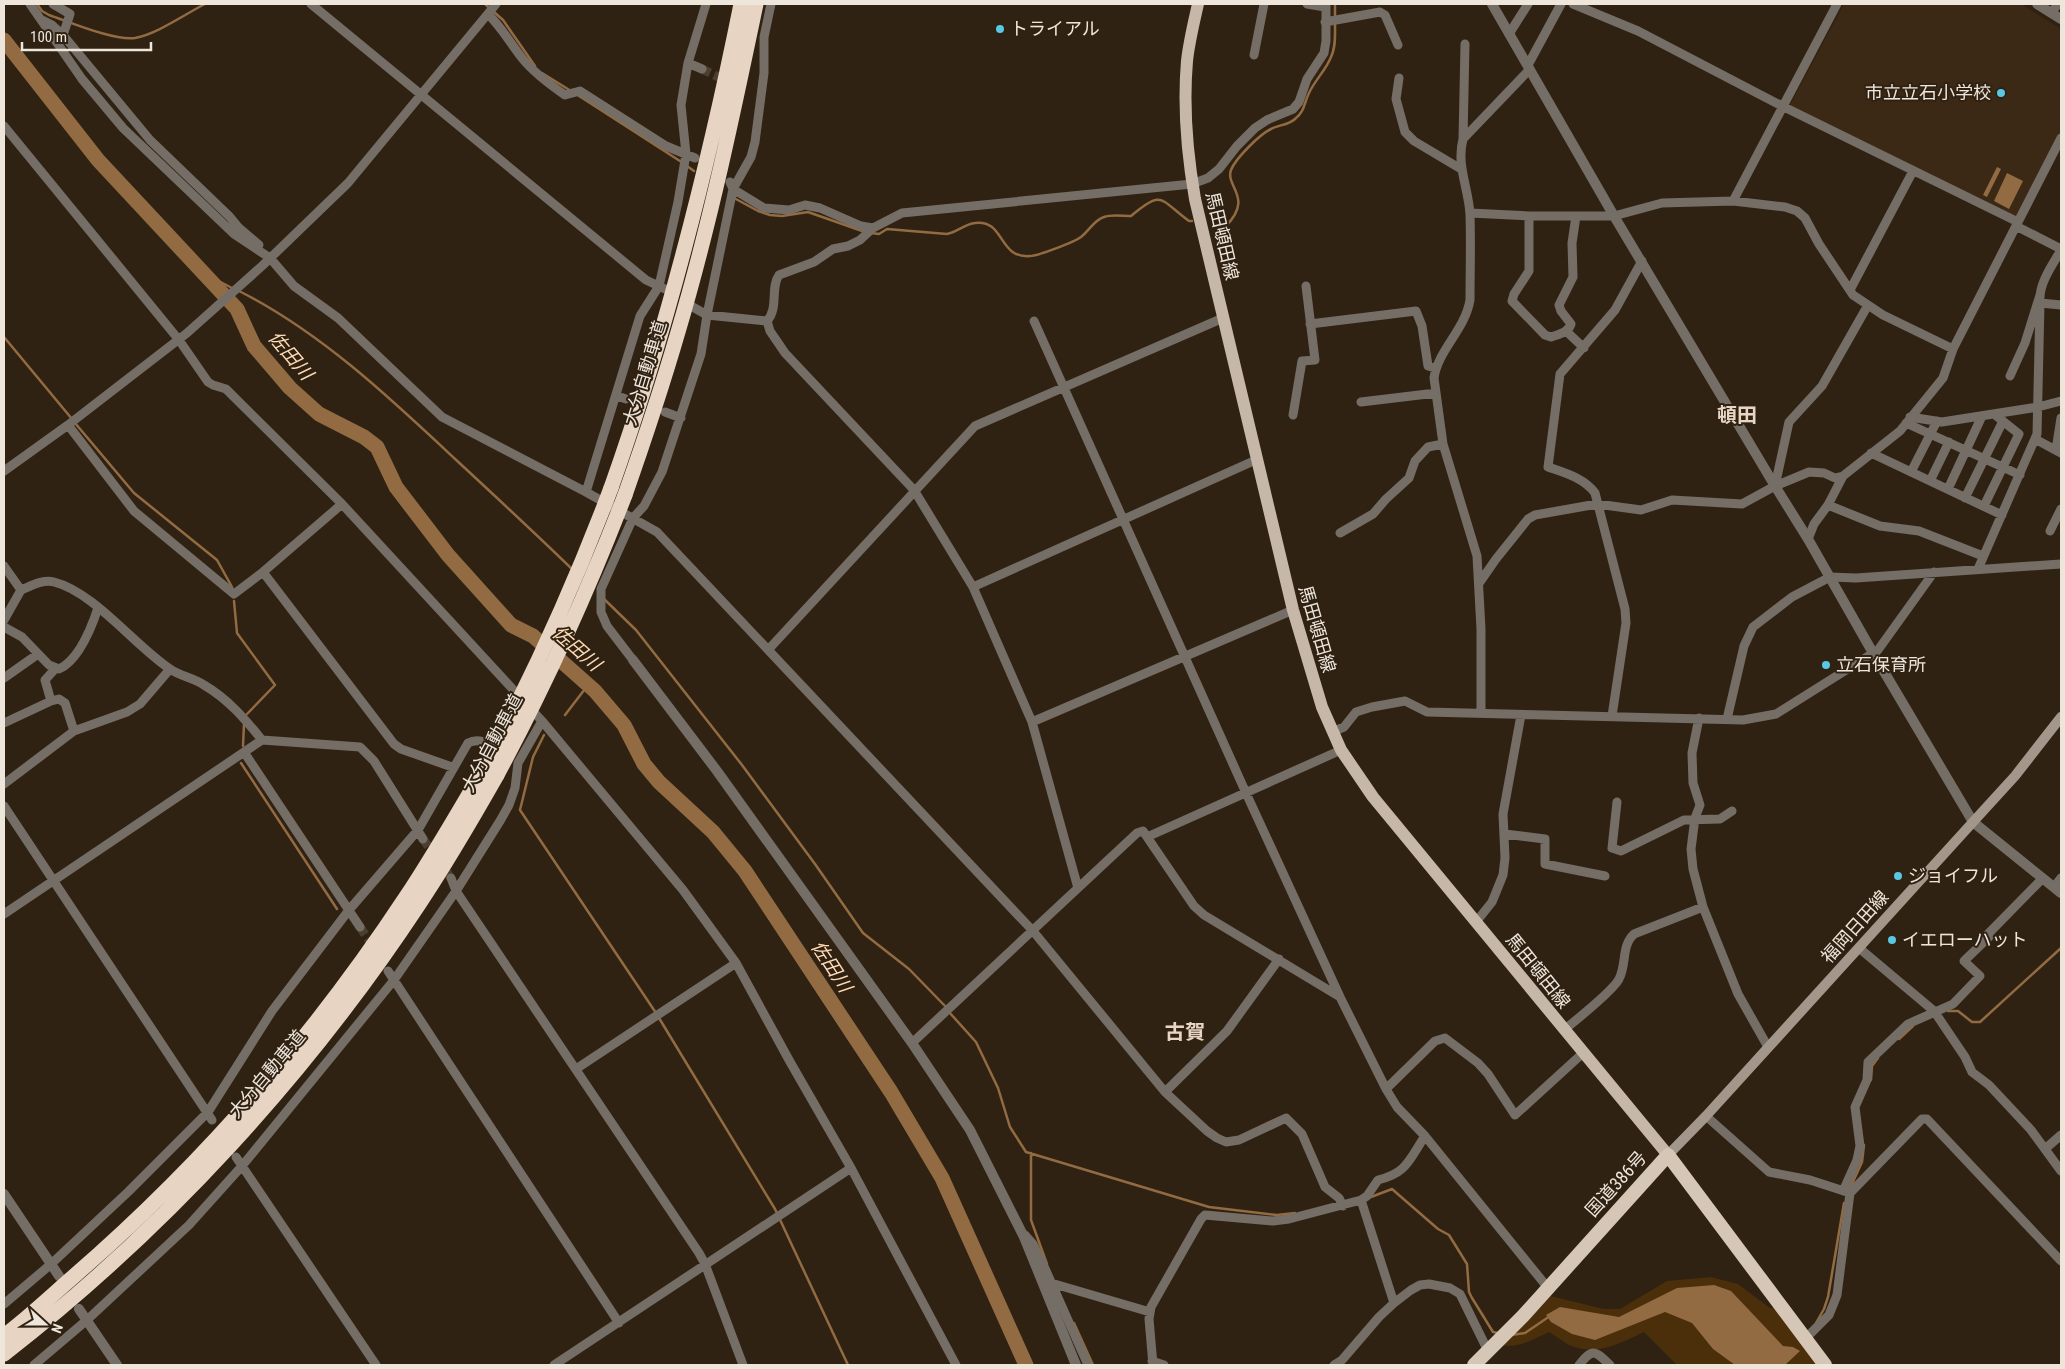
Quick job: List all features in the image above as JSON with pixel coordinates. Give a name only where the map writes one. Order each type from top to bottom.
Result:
[{"type":"highway","name":"大分自動車道","points":[[618,492],[637,416],[682,261],[710,150],[741,4]]},
{"type":"highway","name":"大分自動車道","points":[[4,1354],[109,1266],[174,1204],[245,1130],[295,1072],[361,987],[450,856],[491,771],[533,673],[618,492],[656,403],[694,274],[722,163],[756,4]]},
{"type":"highway","name":"大分自動車道","points":[[4,1336],[99,1254],[163,1194],[234,1119],[290,1055],[350,978],[491,771]]},
{"type":"highway","name":"国道386号","points":[[1474,1365],[1523,1316],[1668,1155],[1825,1365]]},
{"type":"main road","name":"馬田頓田線","points":[[1198,4],[1187,60],[1186,147],[1192,184],[1293,610],[1322,707],[1332,732],[1357,776],[1373,797],[1668,1155]]},
{"type":"main road","name":"福岡日田線","points":[[1668,1155],[1706,1116],[2015,776],[2061,717]]},
{"type":"street","points":[[30,4],[82,79],[123,128],[234,234],[271,257]]},
{"type":"street","points":[[53,4],[70,14],[63,35]]},
{"type":"street","points":[[311,4],[420,96],[646,280],[662,287]]},
{"type":"street","points":[[586,492],[640,316],[662,287],[685,161],[681,104],[688,63],[706,4]]},
{"type":"street","points":[[771,4],[764,37],[764,73],[755,142],[751,158],[732,191],[701,354],[682,418],[662,472],[644,506],[633,518],[601,589],[601,612],[607,626],[716,771],[912,1043],[970,1130],[1020,1229],[1076,1365]]},
{"type":"street","points":[[1254,55],[1264,4]]},
{"type":"street","points":[[767,320],[773,312],[776,282],[779,275],[814,262],[833,249],[848,246],[860,240],[870,231],[902,213],[1192,184],[1208,178],[1219,169],[1237,146],[1255,128],[1267,120],[1293,109],[1299,102],[1307,79],[1324,53],[1331,21],[1325,6],[1307,4]]},
{"type":"street","points":[[1492,4],[1614,216],[1808,539],[1973,822],[2058,890],[2061,878]]},
{"type":"street","points":[[1510,34],[1528,4]]},
{"type":"street","points":[[1463,139],[1529,67],[1561,4]]},
{"type":"street","points":[[1573,4],[1638,31],[2017,224],[2061,249],[2045,280],[2025,343],[2010,376]]},
{"type":"street","points":[[1733,201],[1837,4]]},
{"type":"street","points":[[2037,4],[2061,19]]},
{"type":"street","points":[[2052,13],[2058,4]]},
{"type":"street","points":[[4,471],[68,425],[179,340],[262,266],[348,183],[493,8],[500,26],[522,58],[537,75],[565,95],[580,90],[666,146],[685,161]]},
{"type":"street","points":[[1331,21],[1380,12],[1385,15],[1398,44]]},
{"type":"street","points":[[40,19],[52,25],[63,35],[150,140],[271,257],[294,286],[338,318],[442,417],[586,492],[657,532],[1033,931],[1165,1092],[1207,1131],[1226,1142],[1239,1140],[1286,1118],[1302,1134],[1325,1187],[1339,1198],[1343,1206]]},
{"type":"street","points":[[1465,44],[1461,169],[1470,214],[1470,300],[1468,313],[1435,368],[1434,378],[1443,444],[1471,530],[1477,556],[1480,582],[1481,713]]},
{"type":"street","points":[[688,63],[702,69]]},
{"type":"street","points":[[1399,78],[1396,99],[1405,132],[1414,141],[1461,169]]},
{"type":"street","points":[[4,126],[179,340],[208,382],[226,389],[342,504],[542,720],[684,890],[736,963],[851,1168],[956,1365]]},
{"type":"street","points":[[1808,539],[1814,524],[1828,505],[1843,476],[1900,431],[1942,378],[1953,349],[2061,138]]},
{"type":"street","points":[[685,161],[695,158]]},
{"type":"street","points":[[1850,290],[1913,171]]},
{"type":"street","points":[[732,191],[764,208],[788,210],[805,205],[820,208],[870,231]]},
{"type":"street","points":[[196,198],[217,205]]},
{"type":"street","points":[[1470,214],[1614,216],[1662,203],[1733,201],[1786,207],[1797,211],[1805,218],[1819,244],[1853,295],[1883,315],[1953,349]]},
{"type":"street","points":[[1529,216],[1529,271],[1514,294],[1512,301],[1548,337],[1566,331],[1570,327],[1570,322],[1561,311],[1559,305],[1573,277],[1572,243],[1576,216]]},
{"type":"street","points":[[1612,716],[1625,616],[1595,493],[1589,485],[1569,474],[1548,468],[1560,374],[1616,310],[1642,261]]},
{"type":"street","points":[[1293,415],[1302,361],[1315,360],[1306,286]]},
{"type":"street","points":[[2040,299],[2061,305]]},
{"type":"street","points":[[1978,569],[2035,439],[2038,407],[2040,299]]},
{"type":"street","points":[[1775,486],[1789,422],[1822,386],[1868,305]]},
{"type":"street","points":[[691,306],[707,315],[767,320]]},
{"type":"street","points":[[1310,324],[1416,310],[1422,326],[1428,366],[1435,368]]},
{"type":"street","points":[[768,650],[975,426],[1223,318]]},
{"type":"street","points":[[767,320],[770,331],[785,354],[914,490],[973,587],[1032,722],[1078,888]]},
{"type":"street","points":[[1034,321],[1246,793],[1340,997],[1386,1089],[1397,1107],[1425,1136],[1548,1288]]},
{"type":"street","points":[[1566,331],[1584,348]]},
{"type":"street","points":[[1361,402],[1436,393]]},
{"type":"street","points":[[617,396],[626,399]]},
{"type":"street","points":[[1908,420],[1938,421],[1982,416],[2038,407],[2061,401]]},
{"type":"street","points":[[665,412],[682,418]]},
{"type":"street","points":[[1984,506],[2019,434],[1994,414]]},
{"type":"street","points":[[1948,489],[1982,416]]},
{"type":"street","points":[[2035,439],[2059,451],[2061,418]]},
{"type":"street","points":[[1908,420],[1931,434],[2020,475]]},
{"type":"street","points":[[1912,472],[1938,421]]},
{"type":"street","points":[[1966,498],[2003,421]]},
{"type":"street","points":[[68,425],[134,511],[234,594],[263,572],[342,504]]},
{"type":"street","points":[[1930,481],[1949,442]]},
{"type":"street","points":[[1340,534],[1373,514],[1409,478],[1415,461],[1428,447],[1443,444]]},
{"type":"street","points":[[1871,453],[2002,515]]},
{"type":"street","points":[[973,587],[1258,459]]},
{"type":"street","points":[[1480,582],[1528,519],[1535,515],[1597,504],[1641,510],[1672,500],[1742,504],[1775,486],[1810,472],[1824,473],[1835,478],[1843,476]]},
{"type":"street","points":[[1828,505],[1880,526],[1919,531],[1983,556]]},
{"type":"street","points":[[2050,531],[2061,509]]},
{"type":"street","points":[[1727,719],[1744,646],[1753,626],[1792,597],[1830,577],[1856,578],[2061,564]]},
{"type":"street","points":[[4,566],[21,590]]},
{"type":"street","points":[[263,572],[394,744],[401,750],[452,767]]},
{"type":"street","points":[[1332,732],[1344,727],[1356,712],[1404,701],[1427,712],[1743,720],[1776,714],[1878,650],[1934,572]]},
{"type":"street","points":[[4,620],[21,590],[46,581],[80,593],[170,669],[204,684],[224,698],[262,740]]},
{"type":"street","points":[[51,701],[45,680],[55,670],[70,663],[89,634],[98,608]]},
{"type":"street","points":[[1032,722],[1184,655],[1293,610]]},
{"type":"street","points":[[4,627],[22,637],[55,670]]},
{"type":"street","points":[[4,678],[38,654]]},
{"type":"street","points":[[4,784],[74,731],[127,712],[140,704],[170,669]]},
{"type":"street","points":[[4,723],[59,699],[65,703],[74,731]]},
{"type":"street","points":[[1476,922],[1492,902],[1503,875],[1505,834],[1503,814],[1521,715]]},
{"type":"street","points":[[1699,718],[1692,753],[1693,783],[1700,805],[1695,818],[1691,849],[1693,869],[1703,907],[1738,994],[1768,1047]]},
{"type":"street","points":[[34,1365],[87,1320],[189,1225],[242,1166],[394,980],[456,891],[509,805],[515,788],[518,763],[542,720]]},
{"type":"street","points":[[4,914],[262,740],[360,747],[374,761],[424,839]]},
{"type":"street","points":[[4,1304],[50,1265],[210,1116],[272,1011],[349,910],[418,830],[452,767],[468,743],[474,740],[484,741],[518,763]]},
{"type":"street","points":[[1147,837],[1341,750]]},
{"type":"street","points":[[244,752],[360,927]]},
{"type":"street","points":[[1617,802],[1612,848],[1621,851],[1684,820],[1695,818],[1720,819],[1732,811]]},
{"type":"street","points":[[4,806],[210,1116]]},
{"type":"street","points":[[912,1043],[1078,888],[1137,834],[1143,831],[1194,906],[1204,915],[1340,997]]},
{"type":"street","points":[[1505,834],[1545,839],[1545,864],[1605,876]]},
{"type":"street","points":[[451,878],[456,891],[705,1264],[743,1365]]},
{"type":"street","points":[[1805,1339],[1829,1315],[1837,1295],[1846,1192],[1858,1160],[1860,1146],[1855,1107],[1867,1080],[1868,1062],[1908,1024],[1936,1014],[1953,1004],[1980,976],[1964,961],[1989,937],[1986,935],[2043,878]]},
{"type":"street","points":[[1564,1030],[1611,989],[1619,978],[1627,941],[1634,934],[1703,907]]},
{"type":"street","points":[[1859,948],[1936,1014],[1965,1057],[1972,1072],[1989,1085],[2031,1130],[2061,1171]]},
{"type":"street","points":[[1165,1092],[1227,1031],[1279,959]]},
{"type":"street","points":[[576,1069],[736,963]]},
{"type":"street","points":[[388,971],[619,1322]]},
{"type":"street","points":[[1386,1089],[1435,1041],[1444,1038],[1478,1063],[1488,1074],[1514,1116],[1583,1053]]},
{"type":"street","points":[[1706,1116],[1768,1172],[1810,1180],[1846,1192]]},
{"type":"street","points":[[1846,1192],[1922,1119],[1927,1119],[2061,1261]]},
{"type":"street","points":[[2045,1149],[2061,1135]]},
{"type":"street","points":[[1164,1365],[1153,1363],[1150,1312],[1201,1219],[1205,1215],[1273,1221],[1290,1219],[1361,1200],[1367,1196],[1378,1180],[1393,1176],[1403,1170],[1425,1136]]},
{"type":"street","points":[[236,1157],[376,1365]]},
{"type":"street","points":[[554,1365],[851,1168]]},
{"type":"street","points":[[4,1194],[59,1276]]},
{"type":"street","points":[[1361,1200],[1394,1303]]},
{"type":"street","points":[[1020,1229],[1033,1244],[1088,1365]]},
{"type":"street","points":[[1052,1283],[1150,1312]]},
{"type":"street","points":[[1334,1365],[1343,1363],[1379,1317],[1394,1303],[1420,1285],[1428,1284],[1456,1290],[1460,1294],[1490,1349]]},
{"type":"street","points":[[79,1309],[117,1365]]},
{"type":"street","points":[[1578,1365],[1589,1353],[1593,1352],[1610,1365]]},
{"type":"shaded area","points":[[1844,4],[2021,4],[2061,29],[2061,134],[2018,220],[1789,107]]},
{"type":"shaded area","points":[[1997,167],[2001,169],[1987,197],[1983,195]]},
{"type":"shaded area","points":[[2007,173],[2023,181],[2009,209],[1994,201]]},
{"type":"shaded area","points":[[1711,1277],[1738,1284],[1770,1308],[1778,1307],[1817,1365],[1677,1365],[1644,1332],[1608,1347],[1588,1350],[1569,1345],[1549,1332],[1513,1346],[1501,1345],[1546,1295],[1604,1309],[1620,1309],[1667,1281]]},
{"type":"shaded area","points":[[1714,1285],[1731,1291],[1783,1346],[1793,1347],[1800,1351],[1785,1365],[1735,1365],[1713,1349],[1692,1323],[1665,1312],[1595,1340],[1572,1334],[1551,1322],[1546,1315],[1560,1307],[1619,1317],[1677,1288]]},
{"type":"waterway","points":[[37,4],[42,11],[49,15],[104,34],[126,38],[144,36],[205,4]]},
{"type":"waterway","points":[[485,4],[503,20],[535,66]]},
{"type":"waterway","points":[[1335,4],[1335,17]]},
{"type":"waterway","points":[[1216,225],[1226,226],[1238,207],[1237,193],[1230,176],[1233,165],[1266,132],[1293,121],[1301,113],[1311,88],[1333,53],[1335,23]]},
{"type":"waterway","name":"佐田川","points":[[4,40],[98,160],[237,309],[254,346],[290,388],[319,414],[364,437],[377,447],[396,487],[448,555],[511,625],[533,636],[595,691],[624,725],[644,764],[659,782],[713,832],[745,871],[891,1092],[942,1178],[1026,1365]]},
{"type":"waterway","points":[[542,73],[571,91]]},
{"type":"waterway","points":[[576,94],[683,163]]},
{"type":"waterway","points":[[687,166],[694,171]]},
{"type":"waterway","points":[[734,198],[758,211],[770,215],[782,216],[808,212],[865,232]]},
{"type":"waterway","points":[[871,233],[879,234],[887,229],[947,234],[964,226],[985,223],[997,232],[1012,252],[1030,256],[1077,239],[1084,235],[1100,218],[1107,216],[1131,216],[1149,202],[1156,200],[1161,200],[1189,221],[1192,221]]},
{"type":"waterway","points":[[207,275],[234,289]]},
{"type":"waterway","points":[[239,291],[269,307],[352,367],[404,412],[573,570]]},
{"type":"waterway","points":[[4,337],[72,419]]},
{"type":"waterway","points":[[75,423],[134,493],[217,560],[232,587]]},
{"type":"waterway","points":[[604,599],[636,630],[742,765],[863,933],[909,969],[946,1007]]},
{"type":"waterway","points":[[234,601],[237,633],[275,685],[247,714]]},
{"type":"waterway","points":[[565,715],[588,685]]},
{"type":"waterway","points":[[243,746],[244,724]]},
{"type":"waterway","points":[[544,735],[533,757],[520,810],[656,1013]]},
{"type":"waterway","points":[[241,763],[337,909]]},
{"type":"waterway","points":[[1948,1011],[1958,1011],[1972,1022],[1980,1022],[2061,948]]},
{"type":"waterway","points":[[949,1012],[976,1042],[998,1088],[1010,1127],[1026,1152],[1209,1207],[1277,1215],[1295,1213]]},
{"type":"waterway","points":[[659,1018],[775,1209],[848,1365]]},
{"type":"waterway","points":[[1899,1039],[1913,1026]]},
{"type":"waterway","points":[[1871,1080],[1872,1066],[1878,1058]]},
{"type":"waterway","points":[[1851,1186],[1862,1162],[1864,1145]]},
{"type":"waterway","points":[[1031,1153],[1031,1220],[1047,1264]]},
{"type":"waterway","points":[[1371,1197],[1392,1189],[1438,1229],[1449,1235],[1467,1264],[1469,1292],[1493,1332],[1498,1333]]},
{"type":"waterway","points":[[1816,1323],[1828,1297],[1844,1203]]},
{"type":"waterway","points":[[1511,1335],[1525,1333],[1550,1316]]},
{"type":"waterway","points":[[1074,1323],[1093,1365]]},
{"type":"tunnel","points":[[702,69],[729,82]]},
{"type":"tunnel","points":[[423,839],[451,878]]},
{"type":"tunnel","points":[[360,927],[374,948]]},
{"type":"place","name":"トライアル","points":[[1000,29]]},
{"type":"place","name":"市立立石小学校","points":[[2001,93]]},
{"type":"place","name":"立石保育所","points":[[1826,665]]},
{"type":"place","name":"ジョイフル","points":[[1898,876]]},
{"type":"place","name":"イエローハット","points":[[1892,940]]},
{"type":"district","name":"頓田","points":[[1737,415]]},
{"type":"district","name":"古賀","points":[[1185,1032]]}]
